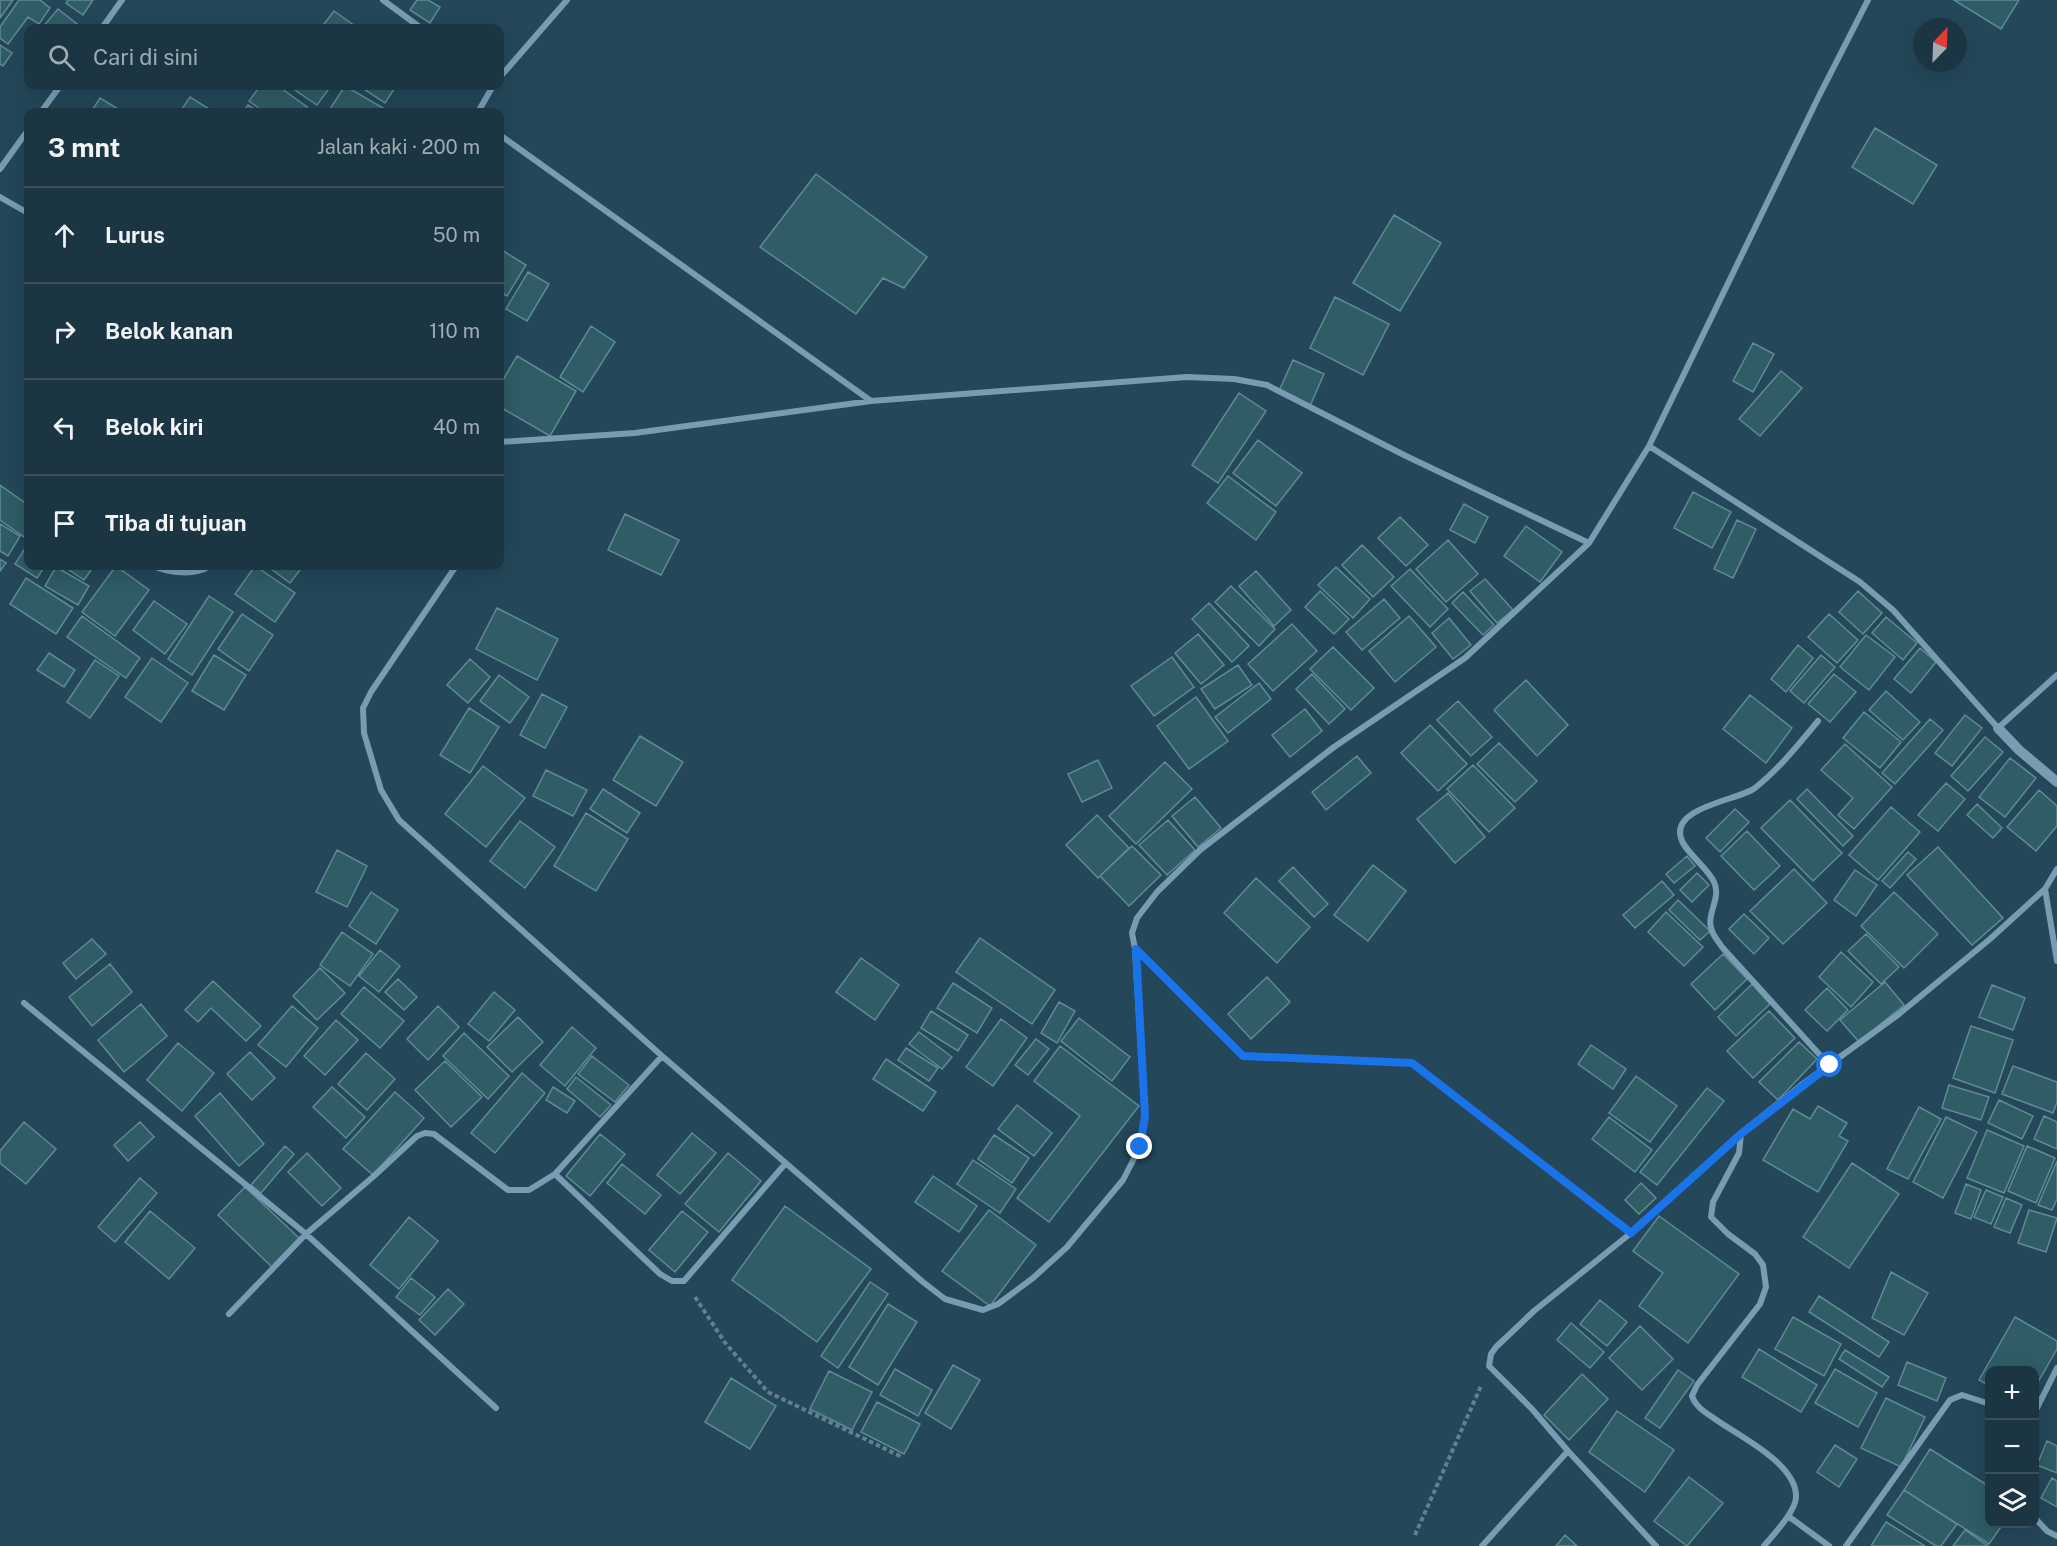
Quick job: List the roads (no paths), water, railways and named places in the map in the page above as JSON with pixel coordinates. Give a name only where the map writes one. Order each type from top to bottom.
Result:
[{"type":"street","points":[[105,24],[122,0]]},
{"type":"street","points":[[383,0],[416,24]]},
{"type":"street","points":[[504,72],[567,0]]},
{"type":"street","points":[[453,570],[371,692],[363,708],[364,733],[381,790],[399,820],[784,1164],[945,1299],[983,1310],[998,1304],[1033,1278],[1067,1247],[1123,1180],[1140,1147],[1145,1116],[1136,949],[1132,933],[1137,918],[1157,891],[1200,850],[1334,747],[1465,658],[1589,543],[1649,446],[1868,0]]},
{"type":"street","points":[[44,108],[57,90]]},
{"type":"street","points":[[480,108],[491,90]]},
{"type":"street","points":[[0,169],[24,135]]},
{"type":"street","points":[[504,138],[871,400]]},
{"type":"street","points":[[0,197],[24,211]]},
{"type":"street","points":[[504,441],[635,433],[871,400],[1187,377],[1233,379],[1267,385],[1406,456],[1589,543]]},
{"type":"street","points":[[1649,446],[1860,582],[1893,610],[2019,750],[2057,782]]},
{"type":"street","points":[[170,570],[183,573],[199,570]]},
{"type":"street","points":[[1998,728],[2057,675]]},
{"type":"street","points":[[1818,721],[1780,766],[1752,791],[1698,811],[1684,821],[1680,830],[1681,839],[1714,881],[1717,892],[1712,910],[1711,930],[1722,947],[1830,1065]]},
{"type":"street","points":[[1656,1546],[1568,1451],[1532,1408],[1489,1366],[1491,1354],[1526,1318],[1631,1233],[1742,1133],[1899,1014],[1990,939],[2045,889],[2057,868]]},
{"type":"street","points":[[2045,889],[2057,961]]},
{"type":"street","points":[[24,1003],[306,1234],[496,1408]]},
{"type":"street","points":[[229,1314],[306,1234],[417,1136],[425,1133],[434,1134],[508,1190],[529,1190],[555,1174],[662,1056]]},
{"type":"street","points":[[1742,1133],[1739,1153],[1713,1202],[1711,1217],[1728,1234],[1755,1254],[1763,1265],[1766,1287],[1760,1304],[1697,1384],[1692,1396],[1699,1408],[1763,1450],[1792,1480],[1797,1497],[1788,1516],[1764,1546]]},
{"type":"street","points":[[555,1174],[660,1274],[672,1281],[684,1281],[784,1164]]},
{"type":"street","points":[[2039,1404],[2057,1368]]},
{"type":"street","points":[[1846,1546],[1950,1400],[1962,1395],[1985,1403]]},
{"type":"street","points":[[1482,1546],[1568,1451]]},
{"type":"street","points":[[1788,1516],[1829,1546]]},
{"type":"street","points":[[2039,1522],[2047,1531],[2057,1536]]}]
